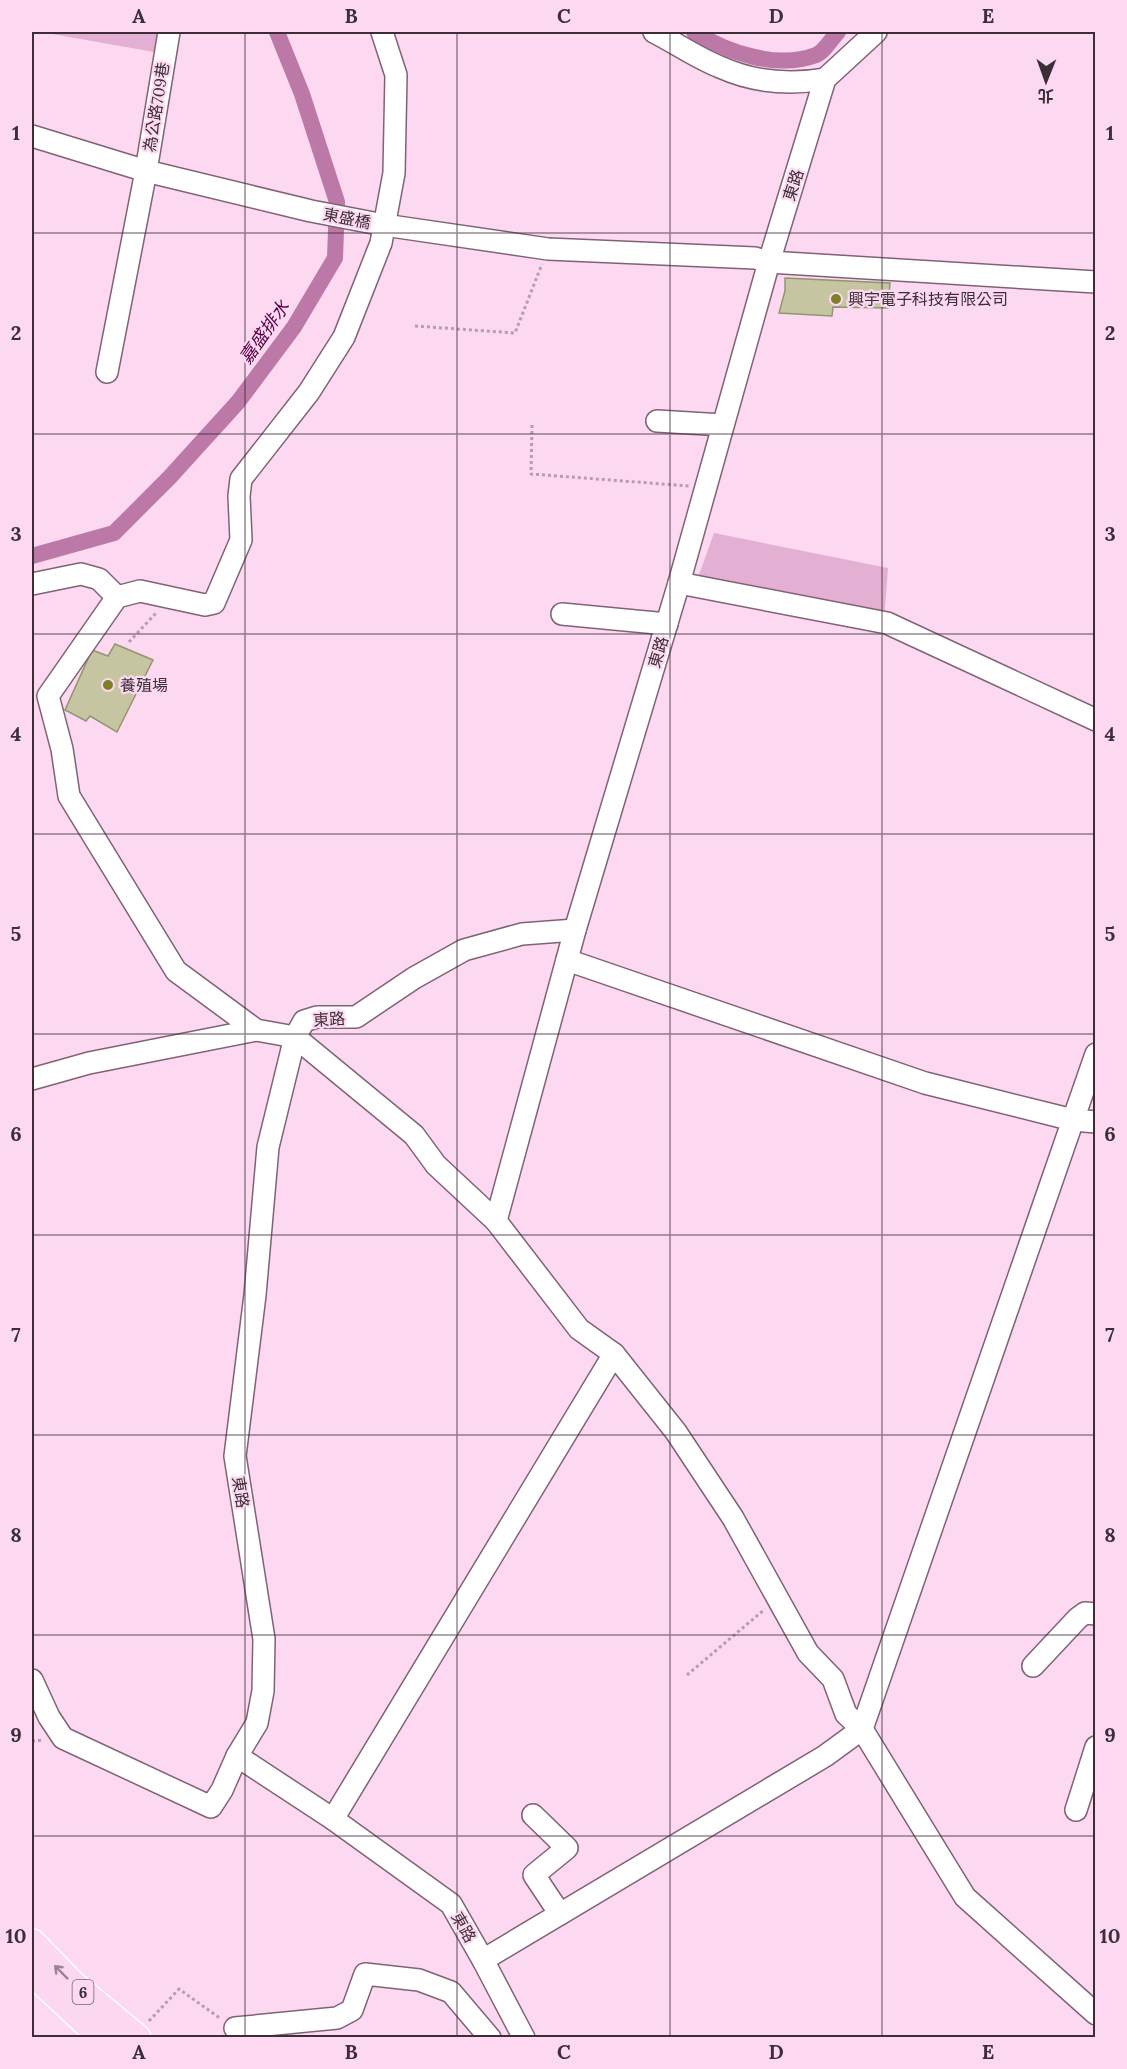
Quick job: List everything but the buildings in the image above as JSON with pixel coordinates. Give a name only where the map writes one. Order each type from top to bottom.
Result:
[{"type":"main road","name":"6","points":[[32,1943],[72,1984],[136,2036]]},
{"type":"main road","name":"6","points":[[32,1972],[103,2037]]},
{"type":"lane","name":"為公路709巷","points":[[32,136],[146,171],[169,32]]},
{"type":"lane","points":[[256,1030],[176,971],[69,796],[62,750],[48,696],[117,597],[140,591],[205,605],[214,603],[241,540],[239,496],[241,479],[309,392],[344,337],[381,243],[394,173],[396,75],[382,32]]},
{"type":"lane","points":[[654,32],[720,68],[760,79],[799,83],[825,79],[876,32]]},
{"type":"lane","name":"東路","points":[[520,2036],[483,1960],[451,1904],[333,1819],[237,1756],[257,1723],[263,1691],[264,1639],[235,1456],[255,1295],[268,1147],[295,1037],[304,1021],[317,1017],[356,1017],[414,978],[464,950],[522,934],[575,930],[679,583],[769,262],[825,79]]},
{"type":"lane","name":"東盛橋","points":[[146,171],[311,211],[384,225],[548,249],[755,258],[769,262],[1095,282]]},
{"type":"lane","points":[[107,372],[146,171]]},
{"type":"lane","points":[[657,421],[723,425]]},
{"type":"lane","points":[[32,584],[81,574],[99,579],[117,597]]},
{"type":"lane","points":[[679,583],[887,623],[1095,720]]},
{"type":"lane","points":[[562,614],[667,624]]},
{"type":"lane","points":[[496,1221],[575,930]]},
{"type":"lane","points":[[567,960],[924,1083],[1073,1120],[1095,1122]]},
{"type":"lane","points":[[32,1079],[89,1063],[256,1030],[295,1037],[414,1135],[436,1165],[496,1221],[579,1329],[614,1354],[682,1441],[733,1518],[808,1653],[833,1679],[846,1714],[862,1729],[965,1897],[1095,2014]]},
{"type":"lane","points":[[483,1960],[825,1756],[862,1729],[1095,1054]]},
{"type":"lane","points":[[333,1819],[614,1354]]},
{"type":"lane","points":[[1033,1666],[1078,1618],[1086,1613],[1095,1614]]},
{"type":"lane","points":[[32,1680],[49,1717],[63,1738],[212,1806],[237,1756]]},
{"type":"lane","points":[[1076,1810],[1095,1747]]},
{"type":"lane","points":[[533,1815],[567,1848],[534,1875],[560,1914]]},
{"type":"lane","points":[[235,2028],[337,2018],[352,2010],[365,1974],[419,1980],[451,1992],[489,2037]]},
{"type":"path","points":[[415,326],[515,333],[548,249]]},
{"type":"path","points":[[532,425],[531,474],[706,487]]},
{"type":"path","points":[[129,642],[168,598]]},
{"type":"path","points":[[687,1675],[778,1598]]},
{"type":"path","points":[[136,2036],[179,1989],[235,2028]]},
{"type":"shaded area","points":[[41,32],[157,32],[154,52]]},
{"type":"shaded area","points":[[714,533],[888,568],[884,620],[696,583]]},
{"type":"waterway","name":"嘉盛排水","points":[[32,556],[114,533],[169,478],[238,402],[294,327],[335,258],[337,202],[302,94],[277,32]]},
{"type":"waterway","name":"嘉盛排水","points":[[694,32],[737,52],[753,57],[785,61],[816,55],[838,32]]},
{"type":"place","name":"興宇電子科技有限公司","points":[[836,299]]},
{"type":"place","name":"養殖場","points":[[108,685]]}]
